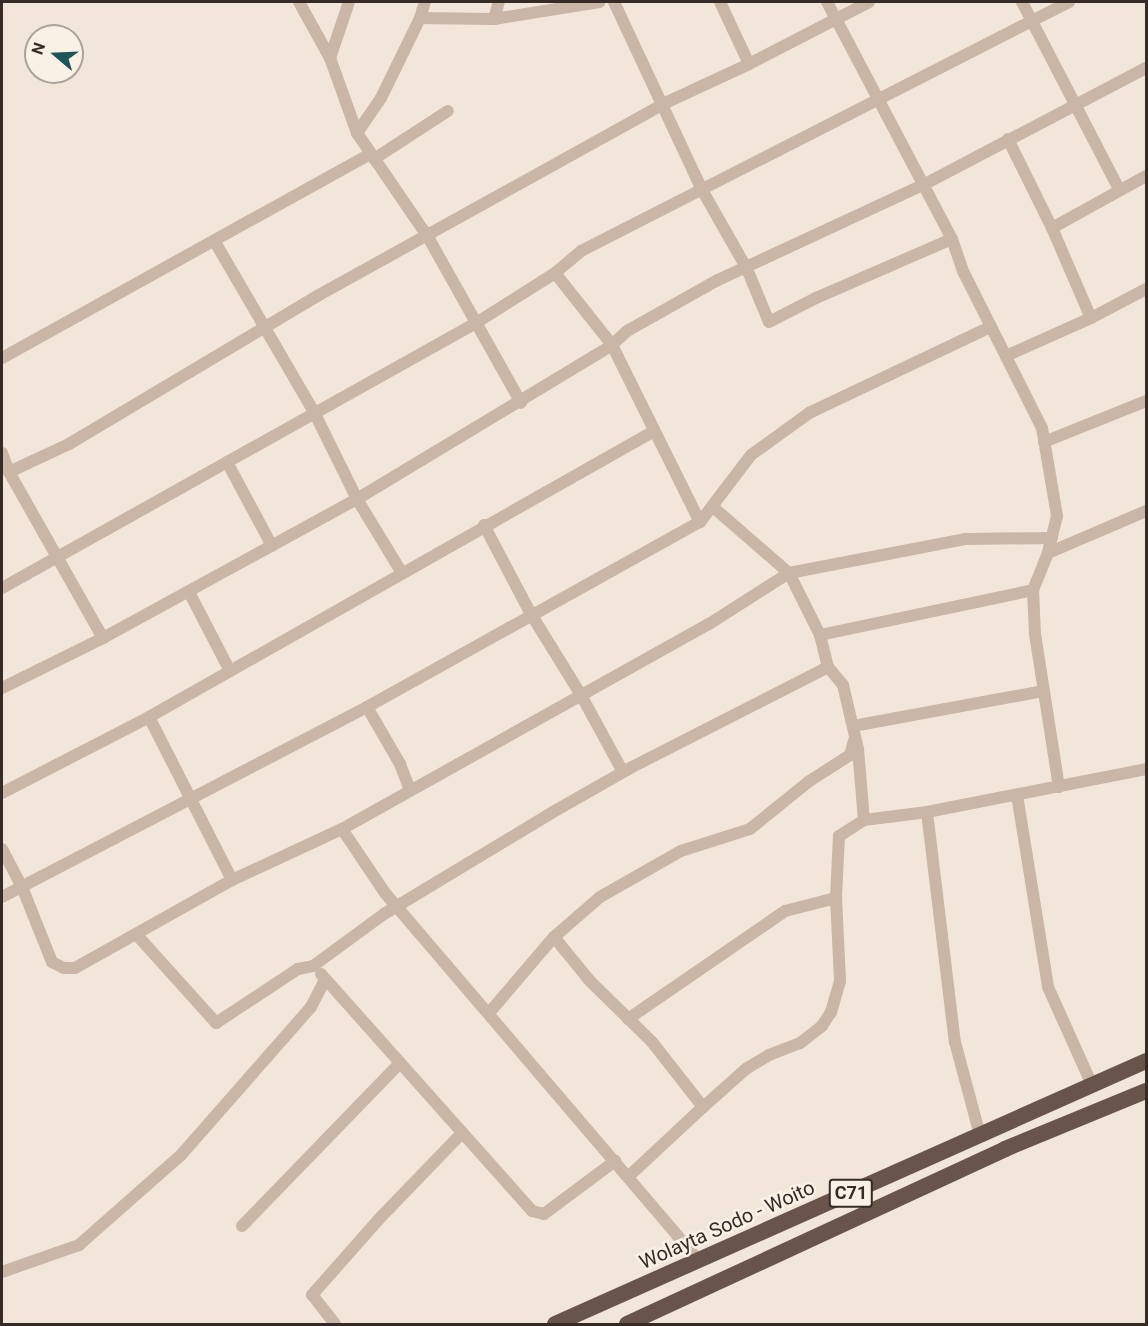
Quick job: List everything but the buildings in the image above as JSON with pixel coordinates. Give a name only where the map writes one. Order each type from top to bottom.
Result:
[{"type":"highway","name":"Wolayta Sodo - Woito","points":[[555,1324],[1146,1061]]},
{"type":"highway","name":"C71","points":[[627,1324],[1005,1149],[1146,1091]]},
{"type":"street","points":[[299,2],[330,58],[357,133],[428,237],[520,403]]},
{"type":"street","points":[[330,58],[349,2]]},
{"type":"street","points":[[357,133],[381,98],[420,18],[425,2]]},
{"type":"street","points":[[494,19],[499,2]]},
{"type":"street","points":[[420,18],[494,19],[600,2]]},
{"type":"street","points":[[614,2],[701,188],[747,269],[769,322],[816,298],[952,239]]},
{"type":"street","points":[[720,2],[749,64]]},
{"type":"street","points":[[828,2],[952,239],[964,273],[1042,428],[1057,516],[1048,553],[1033,590],[1043,691],[1059,787]]},
{"type":"street","points":[[9,472],[69,444],[263,327],[663,104],[749,64],[869,2]]},
{"type":"street","points":[[1022,2],[1076,102],[1119,189]]},
{"type":"street","points":[[2,588],[476,323],[555,273],[581,251],[1069,2]]},
{"type":"street","points":[[2,688],[103,638],[357,499],[520,403],[612,345],[627,331],[718,280],[747,269],[923,185],[1076,102],[1146,68]]},
{"type":"street","points":[[2,358],[372,156],[448,111]]},
{"type":"street","points":[[1008,139],[1052,228],[1091,318]]},
{"type":"street","points":[[1052,228],[1146,176]]},
{"type":"street","points":[[215,242],[314,412],[357,499],[402,573]]},
{"type":"street","points":[[555,273],[612,345],[700,522]]},
{"type":"street","points":[[1006,356],[1091,318],[1146,289]]},
{"type":"street","points":[[2,897],[367,707],[700,522],[751,455],[809,413],[990,327]]},
{"type":"street","points":[[1044,442],[1146,401]]},
{"type":"street","points":[[2,793],[149,717],[484,525],[654,431]]},
{"type":"street","points":[[2,453],[9,472],[103,638]]},
{"type":"street","points":[[227,462],[272,546]]},
{"type":"street","points":[[713,507],[789,573],[819,635],[828,667],[843,685],[854,732],[864,820]]},
{"type":"street","points":[[1048,553],[1146,512]]},
{"type":"street","points":[[484,525],[531,614],[581,695],[623,772]]},
{"type":"street","points":[[2,849],[22,887],[52,962],[64,968],[75,969],[232,880],[342,829],[709,624],[789,573],[965,539],[1052,538]]},
{"type":"street","points":[[819,635],[1033,590]]},
{"type":"street","points":[[189,592],[230,671]]},
{"type":"street","points":[[135,934],[216,1023],[298,969],[313,966],[397,907],[539,820],[623,772],[828,667]]},
{"type":"street","points":[[854,732],[1043,691]]},
{"type":"street","points":[[367,707],[400,764],[410,790]]},
{"type":"street","points":[[149,717],[232,880]]},
{"type":"street","points":[[489,1013],[554,937],[600,897],[681,851],[750,829],[808,782],[850,755],[854,732]]},
{"type":"street","points":[[629,1176],[747,1068],[769,1055],[800,1043],[822,1026],[831,1012],[840,981],[836,898],[839,836],[864,820],[927,812],[1146,769]]},
{"type":"street","points":[[1017,795],[1048,987],[1092,1085]]},
{"type":"street","points":[[927,812],[955,1042],[980,1135]]},
{"type":"street","points":[[342,829],[358,856],[397,907],[699,1260]]},
{"type":"street","points":[[628,1018],[785,911],[836,898]]},
{"type":"street","points":[[554,937],[590,981],[652,1042],[703,1107]]},
{"type":"street","points":[[313,966],[532,1211],[544,1214],[615,1161]]},
{"type":"street","points":[[2,1272],[79,1245],[181,1155],[311,1007],[325,979]]},
{"type":"street","points":[[242,1226],[400,1063]]},
{"type":"street","points":[[335,1324],[312,1295],[379,1219],[462,1132]]}]
